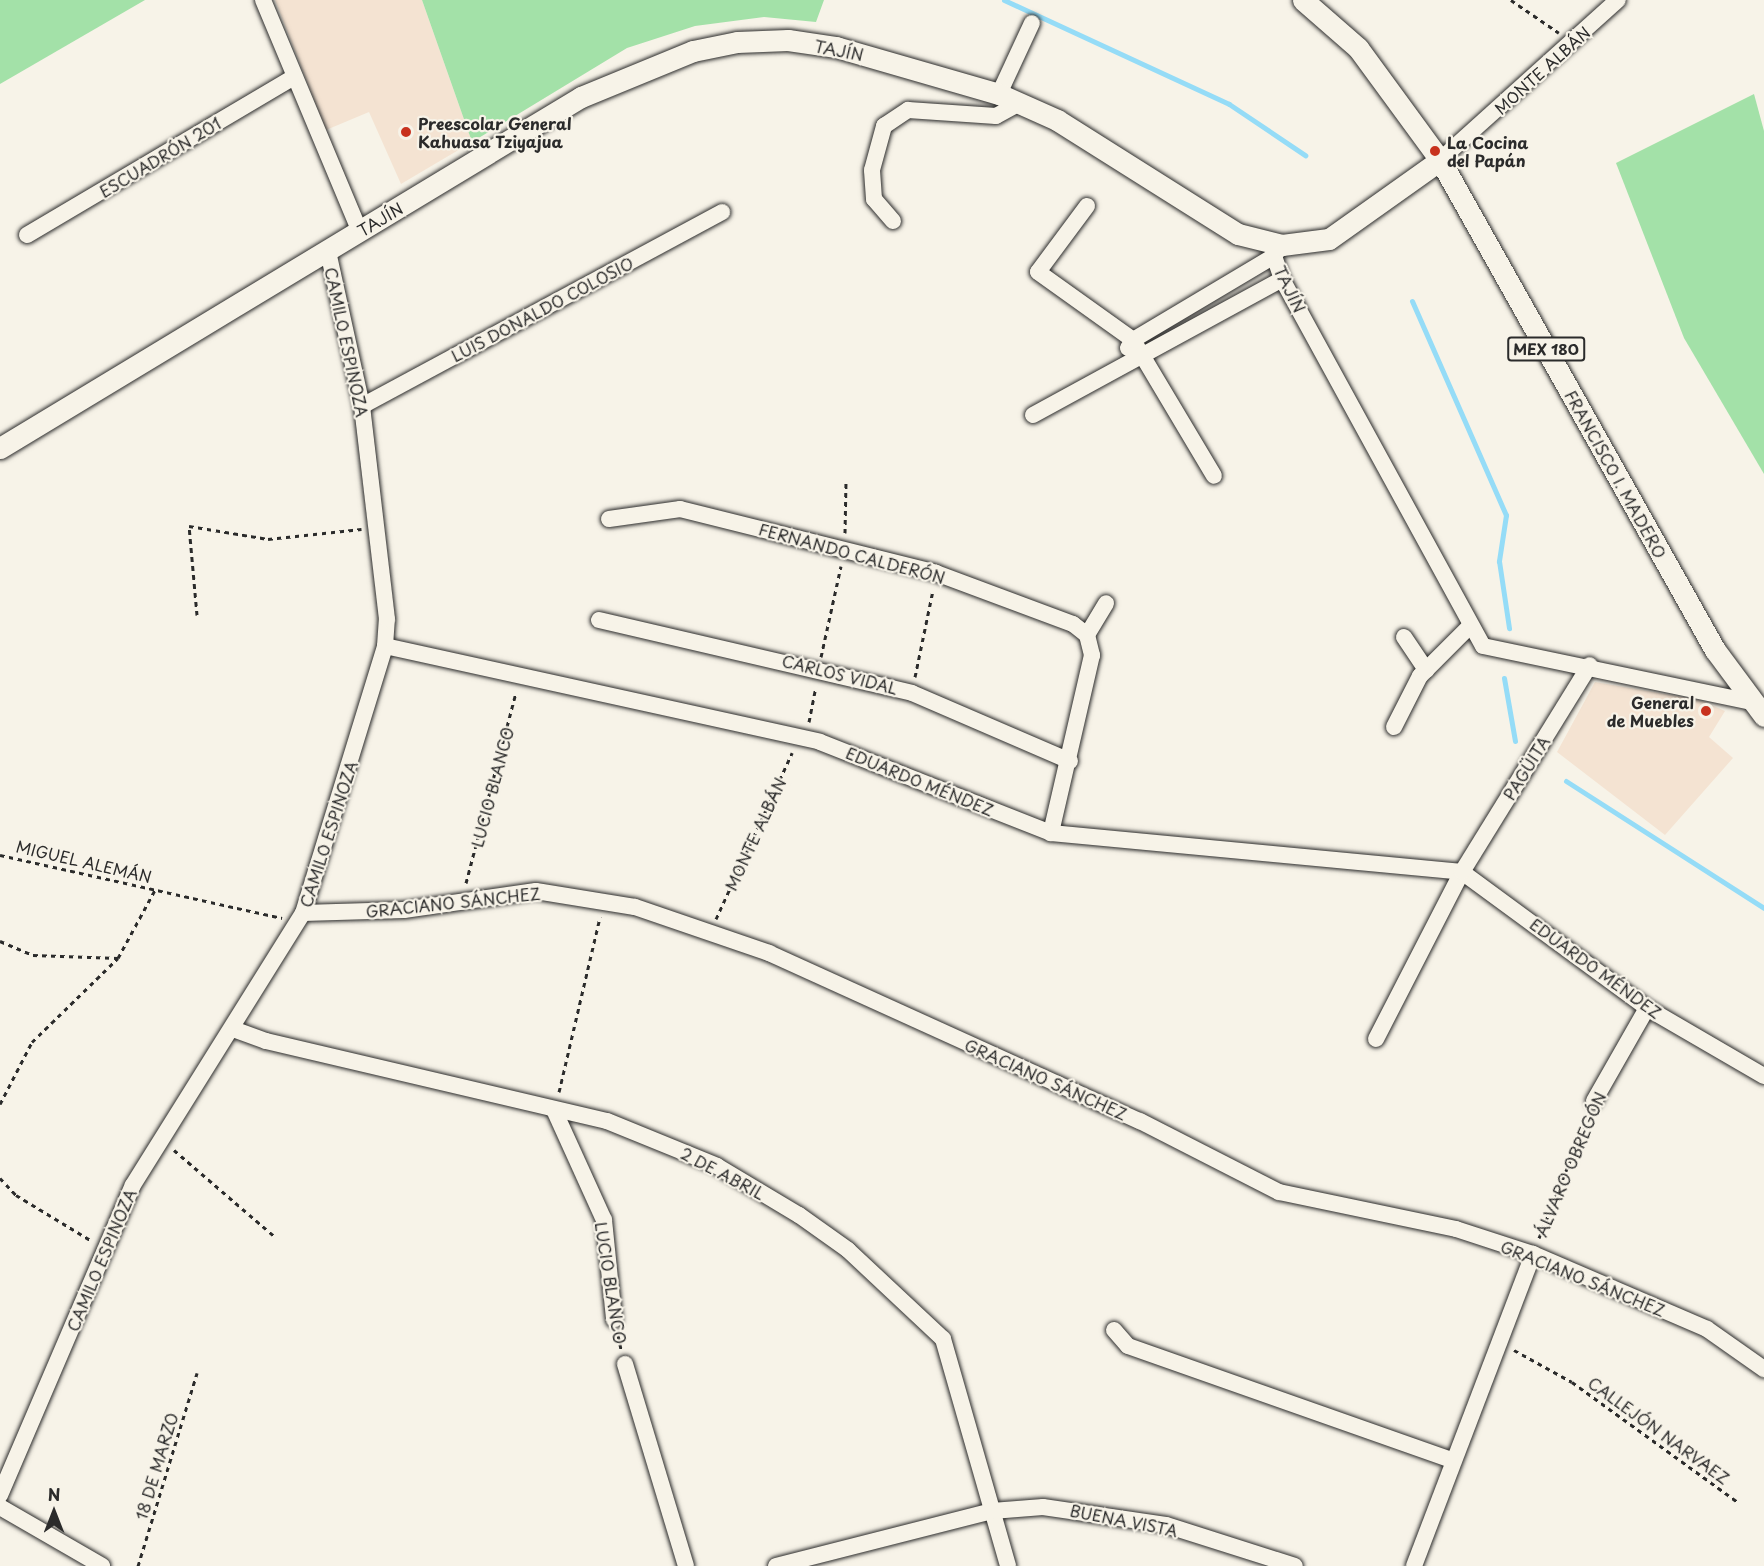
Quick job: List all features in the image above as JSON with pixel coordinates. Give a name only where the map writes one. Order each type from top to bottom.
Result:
[{"type":"main road","name":"FRANCISCO I. MADERO","points":[[1303,0],[1358,48],[1440,160],[1715,650],[1758,709]]},
{"type":"main road","name":"TAJÍN","points":[[0,448],[581,97],[693,51],[788,40],[888,60],[999,93],[1057,120],[1238,234],[1278,251]]},
{"type":"main road","name":"MONTE ALBÁN","points":[[1278,251],[1329,239],[1440,160]]},
{"type":"street","points":[[263,0],[293,78],[360,232]]},
{"type":"street","name":"MONTE ALBÁN","points":[[1440,160],[1574,43],[1618,0]]},
{"type":"street","points":[[999,93],[1032,22]]},
{"type":"street","name":"ESCUADRÓN 201","points":[[27,235],[293,78]]},
{"type":"street","points":[[893,221],[874,200],[872,170],[884,126],[908,110],[996,116],[1019,103]]},
{"type":"street","points":[[1087,207],[1038,272],[1133,340],[1147,357],[1214,476]]},
{"type":"street","name":"LUIS DONALDO COLOSIO","points":[[362,406],[722,212]]},
{"type":"street","name":"CAMILO ESPINOZA","points":[[0,1495],[105,1249],[159,1137],[233,1029],[301,917],[385,646],[377,527],[362,406],[328,251]]},
{"type":"street","name":"MONTE ALBÁN","points":[[1117,365],[1133,340],[1278,251]]},
{"type":"street","name":"TAJÍN","points":[[1278,251],[1282,279],[1468,628],[1483,646],[1590,664]]},
{"type":"street","name":"MONTE ALBÁN","points":[[1033,415],[1117,365],[1147,357],[1282,279]]},
{"type":"street","points":[[1201,299],[1210,320]]},
{"type":"street","name":"FERNANDO CALDERÓN","points":[[609,519],[680,509],[845,549],[936,573],[1073,624],[1087,635]]},
{"type":"street","points":[[1050,833],[1070,761],[1092,655],[1087,635],[1106,603]]},
{"type":"street","name":"CARLOS VIDAL","points":[[599,620],[819,668],[912,693],[1070,761]]},
{"type":"street","points":[[1394,727],[1426,669],[1468,628]]},
{"type":"street","points":[[1404,637],[1426,669]]},
{"type":"street","name":"EDUARDO MÉNDEZ","points":[[385,646],[803,738],[1050,833],[1462,872],[1647,1008],[1764,1076]]},
{"type":"street","points":[[1590,664],[1758,709]]},
{"type":"street","name":"PAGÜITA","points":[[1462,872],[1590,664]]},
{"type":"street","points":[[1376,1039],[1462,872]]},
{"type":"street","name":"GRACIANO SÁNCHEZ","points":[[301,917],[404,910],[536,891],[604,898],[710,931],[1140,1121],[1280,1191],[1456,1229],[1533,1254],[1707,1329],[1764,1369]]},
{"type":"street","name":"ÁLVARO OBREGÓN","points":[[1594,1101],[1647,1008]]},
{"type":"street","name":"2 DE ABRIL","points":[[233,1029],[555,1112],[607,1121],[717,1166],[848,1250],[943,1339],[1008,1566]]},
{"type":"street","name":"LUCIO BLANCO","points":[[555,1112],[604,1220],[614,1319]]},
{"type":"street","name":"ÁLVARO OBREGÓN","points":[[1414,1566],[1451,1460],[1502,1343],[1533,1254]]},
{"type":"street","points":[[1113,1330],[1128,1346],[1451,1460]]},
{"type":"street","name":"LUCIO BLANCO","points":[[625,1364],[686,1566]]},
{"type":"street","points":[[0,1507],[102,1566]]},
{"type":"street","name":"BUENA VISTA","points":[[776,1566],[992,1512],[1086,1509],[1166,1525],[1295,1566]]},
{"type":"path","points":[[1510,0],[1574,43]]},
{"type":"path","name":"MONTE ALBÁN","points":[[710,931],[803,738],[845,549],[846,482]]},
{"type":"path","points":[[197,615],[189,526],[268,539],[377,527]]},
{"type":"path","points":[[912,693],[936,573]]},
{"type":"path","name":"LUCIO BLANCO","points":[[462,900],[521,675]]},
{"type":"path","name":"MIGUEL ALEMÁN","points":[[0,855],[156,888],[118,958],[32,1042],[0,1104]]},
{"type":"path","points":[[156,888],[301,917]]},
{"type":"path","points":[[555,1112],[604,898]]},
{"type":"path","points":[[0,941],[33,955],[118,958]]},
{"type":"path","name":"ÁLVARO OBREGÓN","points":[[1533,1254],[1594,1101]]},
{"type":"path","points":[[159,1137],[274,1237]]},
{"type":"path","points":[[0,1178],[16,1195],[105,1249]]},
{"type":"path","name":"LUCIO BLANCO","points":[[614,1319],[625,1364]]},
{"type":"path","name":"CALLEJÓN NARVAEZ","points":[[1502,1343],[1572,1382],[1738,1502]]},
{"type":"path","name":"18 DE MARZO","points":[[138,1566],[198,1373]]},
{"type":"shaded area","points":[[275,0],[422,0],[472,142],[401,184],[369,112],[326,130]]},
{"type":"shaded area","points":[[1595,682],[1700,700],[1725,711],[1709,737],[1733,758],[1665,835],[1557,752]]},
{"type":"green space","points":[[0,0],[145,0],[0,84]]},
{"type":"green space","points":[[422,0],[824,0],[816,22],[764,17],[695,26],[627,48],[472,142]]},
{"type":"green space","points":[[1754,94],[1764,131],[1764,474],[1684,338],[1616,163]]},
{"type":"waterway","points":[[1004,0],[1229,104],[1305,155]]},
{"type":"waterway","points":[[1412,301],[1506,515],[1499,561],[1509,628]]},
{"type":"waterway","points":[[1504,678],[1515,741]]},
{"type":"waterway","points":[[1566,781],[1764,908]]},
{"type":"place","name":"Preescolar General Kahuasa Tziyajua","points":[[406,132]]},
{"type":"place","name":"La Cocina del Papán","points":[[1435,151]]},
{"type":"place","name":"General de Muebles","points":[[1706,711]]}]
